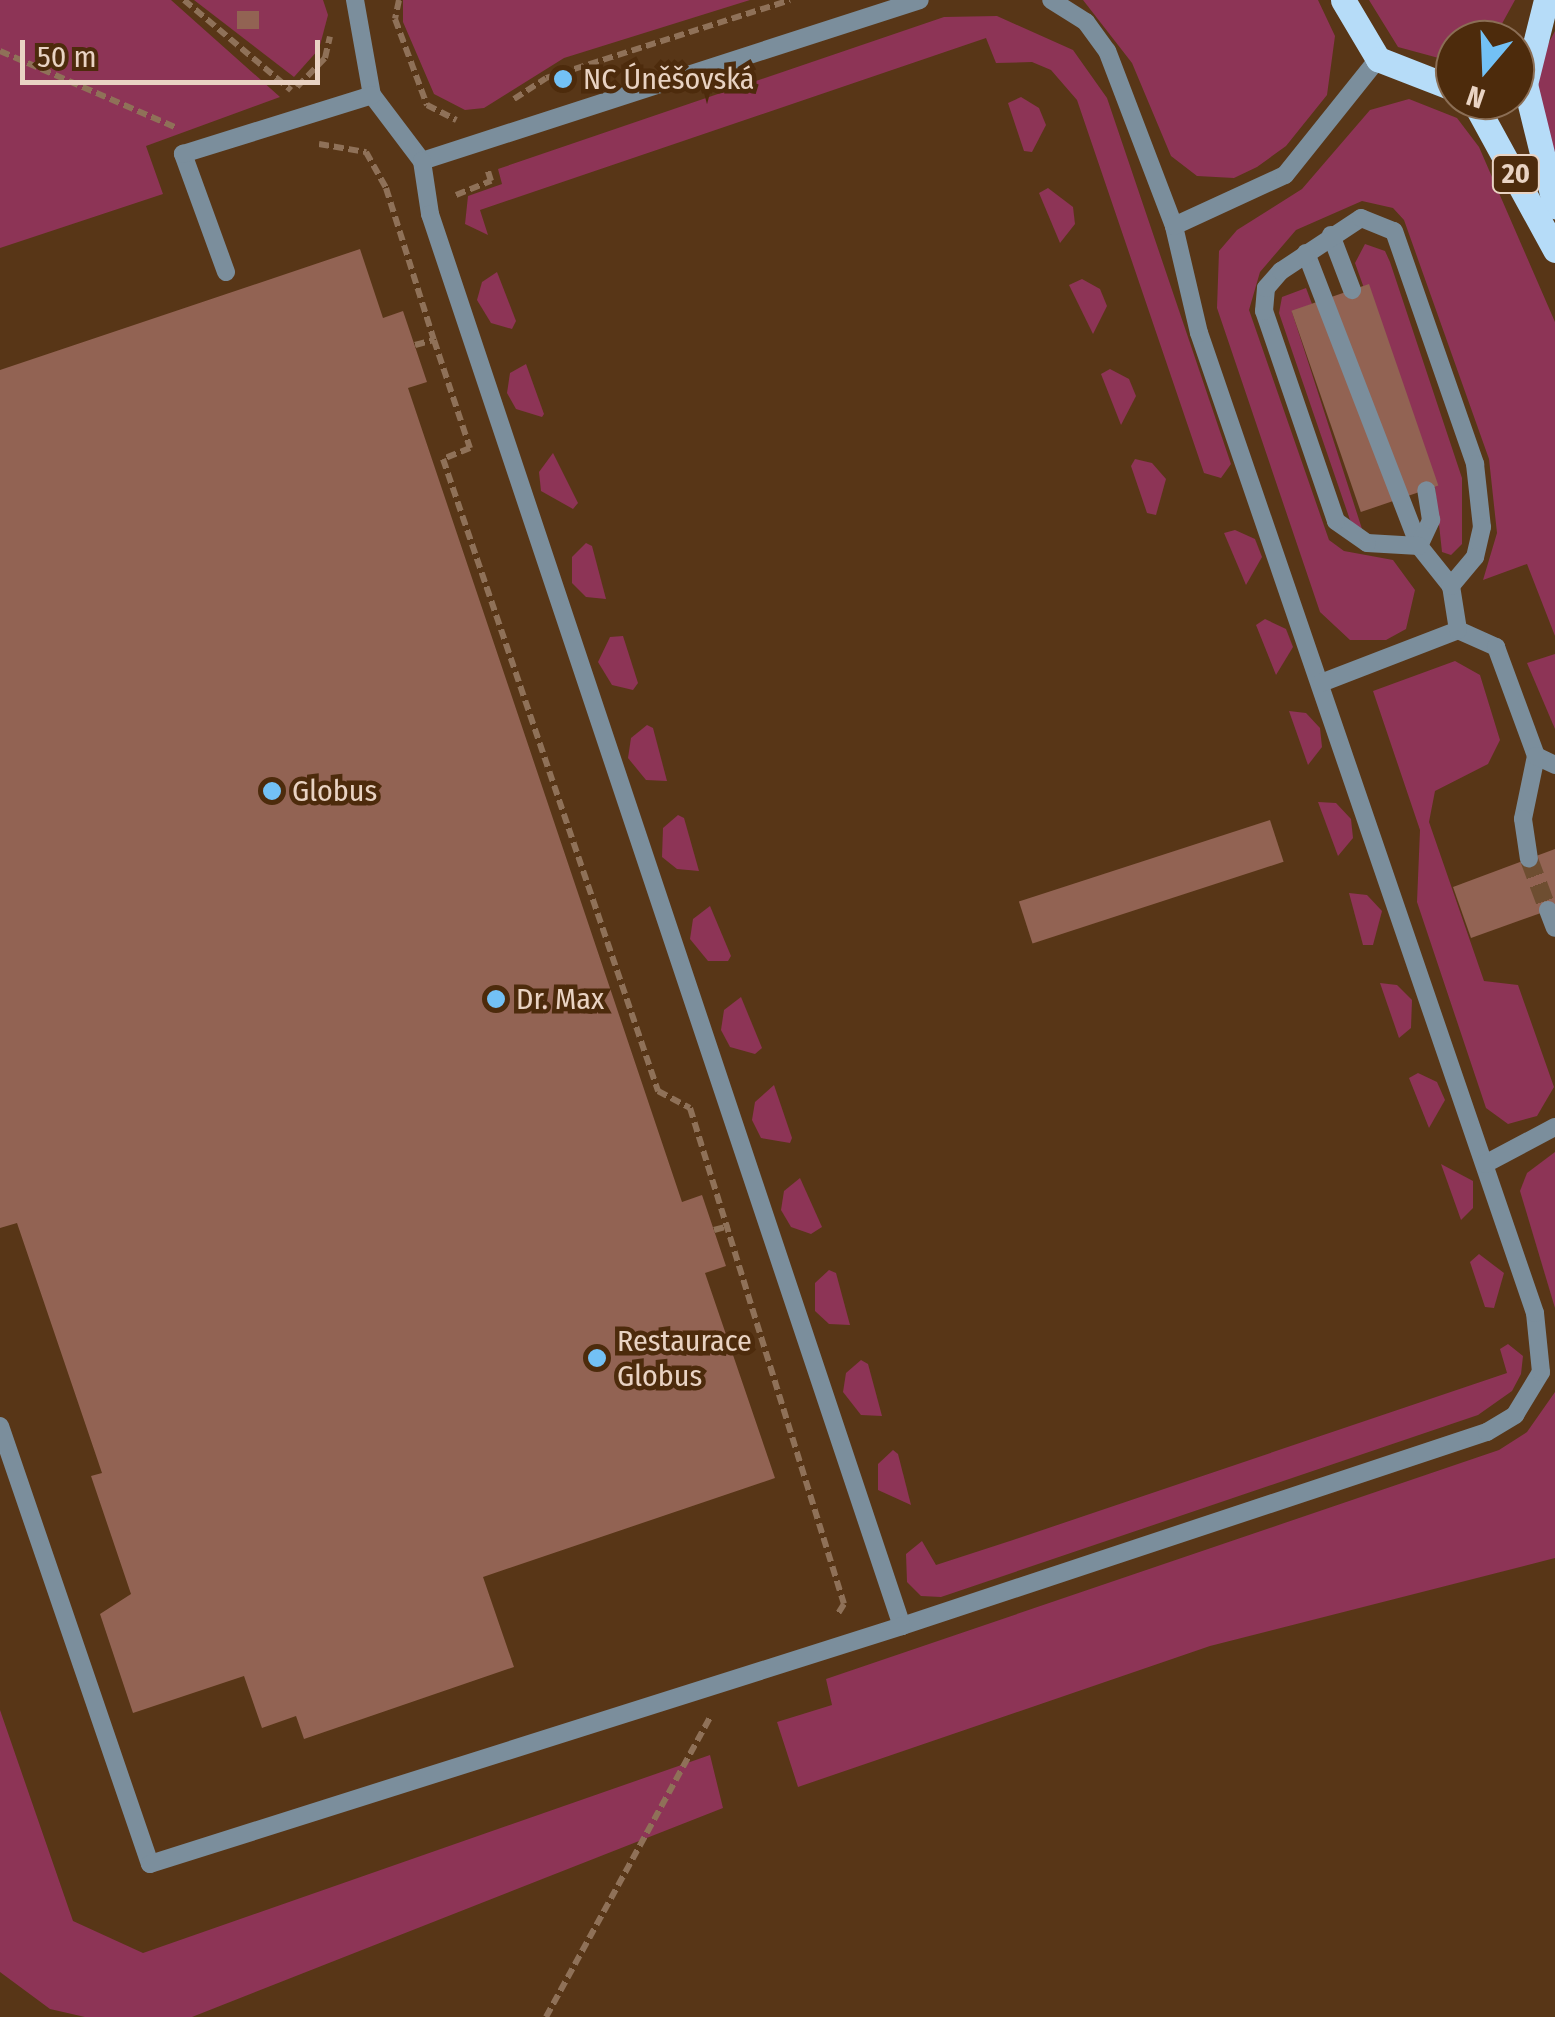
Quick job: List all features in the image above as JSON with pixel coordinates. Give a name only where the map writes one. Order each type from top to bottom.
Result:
[{"type":"main road","points":[[1343,0],[1378,59],[1435,80]]},
{"type":"main road","name":"20","points":[[1546,0],[1525,84],[1555,206]]},
{"type":"main road","name":"20","points":[[1535,29],[1538,25]]},
{"type":"main road","name":"20","points":[[1484,120],[1555,250]]},
{"type":"lane","points":[[356,0],[372,95],[422,161],[430,214],[902,1626]]},
{"type":"lane","points":[[422,161],[920,0]]},
{"type":"lane","points":[[0,1426],[150,1864],[902,1626],[1487,1432],[1514,1415],[1541,1372],[1542,1349],[1485,1164],[1199,333],[1174,226],[1108,51],[1086,22],[1051,0]]},
{"type":"lane","points":[[1174,226],[1285,175],[1378,59]]},
{"type":"lane","points":[[226,272],[183,154],[372,95]]},
{"type":"lane","points":[[1419,546],[1367,544],[1336,521],[1264,311],[1266,288],[1306,253],[1330,235],[1376,219],[1394,231],[1406,262],[1480,492],[1475,557],[1451,586]]},
{"type":"lane","points":[[1330,235],[1352,290]]},
{"type":"lane","points":[[1306,253],[1419,546],[1451,586],[1458,630]]},
{"type":"lane","points":[[1419,546],[1431,520],[1426,490]]},
{"type":"lane","points":[[1322,682],[1458,630],[1496,647],[1536,756],[1523,819],[1529,859]]},
{"type":"lane","points":[[1536,756],[1555,764]]},
{"type":"lane","points":[[1485,1164],[1555,1127]]},
{"type":"path","points":[[184,0],[292,91],[309,145],[366,152],[386,188],[470,448],[443,459],[658,1091],[690,1108],[844,1604]]},
{"type":"path","points":[[399,0],[394,18],[427,105],[472,120]]},
{"type":"path","points":[[502,107],[546,78],[790,0]]},
{"type":"path","points":[[292,91],[325,58],[332,22]]},
{"type":"path","points":[[0,52],[215,144]]},
{"type":"path","points":[[415,345],[434,340]]},
{"type":"path","points":[[714,1230],[729,1226]]},
{"type":"path","points":[[546,2017],[693,1749]]},
{"type":"shaded area","points":[[0,0],[171,0],[280,97],[146,146],[163,194],[0,248]]},
{"type":"shaded area","points":[[194,0],[323,0],[328,15],[319,49],[294,77]]},
{"type":"shaded area","points":[[403,0],[750,0],[564,58],[484,108],[465,110],[434,94],[403,22]]},
{"type":"shaded area","points":[[1083,0],[1318,0],[1335,36],[1327,95],[1286,146],[1257,167],[1234,178],[1197,176],[1171,156],[1132,63]]},
{"type":"shaded area","points":[[1369,0],[1515,0],[1504,20],[1435,20],[1435,57],[1398,47]]},
{"type":"shaded area","points":[[997,16],[1073,50],[1107,98],[1231,464],[1221,478],[1204,473],[1077,100],[1051,70],[1032,62],[996,63],[986,38],[480,210],[488,235],[465,224],[468,196],[502,184],[498,169],[944,17]]},
{"type":"shaded area","points":[[1555,31],[1555,162],[1538,89],[1540,59]]},
{"type":"shaded area","points":[[1021,97],[1039,108],[1046,125],[1032,152],[1024,151],[1008,103]]},
{"type":"shaded area","points":[[1409,99],[1435,109],[1435,120],[1459,120],[1479,147],[1555,322],[1555,636],[1527,564],[1483,580],[1497,533],[1489,459],[1404,220],[1393,208],[1362,201],[1296,230],[1260,272],[1249,310],[1329,540],[1344,551],[1393,560],[1415,590],[1406,629],[1386,640],[1350,640],[1320,612],[1217,308],[1219,251],[1237,230],[1302,189],[1370,110]]},
{"type":"shaded area","points":[[1048,188],[1073,207],[1075,224],[1060,243],[1039,193]]},
{"type":"shaded area","points":[[1365,244],[1385,251],[1390,262],[1462,478],[1462,544],[1451,555],[1442,552],[1435,487],[1355,263]]},
{"type":"shaded area","points":[[497,272],[516,321],[512,329],[491,323],[477,300],[482,282]]},
{"type":"shaded area","points":[[1082,279],[1100,289],[1107,306],[1093,334],[1069,285]]},
{"type":"shaded area","points":[[1306,288],[1312,304],[1292,312],[1363,532],[1350,520],[1279,313],[1282,297]]},
{"type":"shaded area","points":[[526,364],[542,417],[516,409],[507,393],[510,373]]},
{"type":"shaded area","points":[[1110,369],[1129,379],[1136,396],[1121,425],[1101,374]]},
{"type":"shaded area","points":[[553,453],[578,503],[573,509],[541,491],[539,472]]},
{"type":"shaded area","points":[[1135,459],[1152,463],[1166,479],[1156,515],[1147,513],[1131,466]]},
{"type":"shaded area","points":[[1235,530],[1255,539],[1262,557],[1246,585],[1224,533]]},
{"type":"shaded area","points":[[586,543],[592,546],[606,599],[586,597],[572,583],[572,557]]},
{"type":"shaded area","points":[[1265,619],[1286,629],[1293,647],[1276,675],[1256,625]]},
{"type":"shaded area","points":[[623,636],[638,683],[633,690],[612,685],[598,662],[610,637]]},
{"type":"shaded area","points":[[1555,654],[1555,729],[1527,663]]},
{"type":"shaded area","points":[[1455,661],[1480,675],[1500,740],[1488,764],[1435,791],[1429,822],[1484,981],[1518,985],[1554,1087],[1537,1116],[1508,1124],[1486,1108],[1417,902],[1420,830],[1373,691]]},
{"type":"shaded area","points":[[1289,711],[1306,713],[1320,728],[1322,747],[1308,765]]},
{"type":"shaded area","points":[[647,725],[653,728],[667,781],[646,780],[628,758],[631,738]]},
{"type":"shaded area","points":[[1318,802],[1336,803],[1351,819],[1353,838],[1338,856]]},
{"type":"shaded area","points":[[678,815],[684,818],[699,871],[677,869],[662,857],[663,828]]},
{"type":"shaded area","points":[[1349,893],[1367,895],[1382,911],[1373,945],[1363,945]]},
{"type":"shaded area","points":[[710,906],[731,956],[728,961],[708,961],[690,939],[693,919]]},
{"type":"shaded area","points":[[1380,983],[1397,985],[1412,1000],[1411,1028],[1399,1038]]},
{"type":"shaded area","points":[[741,997],[762,1048],[755,1054],[730,1047],[721,1030],[724,1010]]},
{"type":"shaded area","points":[[1418,1073],[1437,1082],[1445,1100],[1429,1128],[1409,1078]]},
{"type":"shaded area","points":[[774,1085],[792,1138],[790,1143],[761,1138],[752,1120],[755,1102]]},
{"type":"shaded area","points":[[1555,1152],[1555,1308],[1520,1191],[1527,1173]]},
{"type":"shaded area","points":[[1441,1164],[1473,1181],[1473,1208],[1461,1220]]},
{"type":"shaded area","points":[[800,1178],[822,1227],[811,1234],[791,1227],[781,1210],[784,1191]]},
{"type":"shaded area","points":[[1479,1254],[1504,1273],[1494,1308],[1485,1307],[1470,1262]]},
{"type":"shaded area","points":[[829,1270],[836,1273],[850,1325],[829,1324],[815,1311],[815,1283]]},
{"type":"shaded area","points":[[1508,1344],[1523,1356],[1521,1374],[1512,1391],[1478,1415],[941,1597],[921,1596],[907,1582],[906,1554],[922,1541],[936,1565],[1013,1540],[1507,1373],[1500,1349]]},
{"type":"shaded area","points":[[861,1360],[868,1364],[882,1416],[861,1415],[843,1392],[846,1373]]},
{"type":"shaded area","points":[[1555,1392],[1555,1558],[1210,1646],[798,1787],[777,1722],[832,1705],[826,1679],[1499,1450],[1527,1432]]},
{"type":"shaded area","points":[[893,1450],[898,1454],[911,1505],[878,1490],[878,1464]]},
{"type":"shaded area","points":[[0,1710],[73,1921],[143,1953],[710,1755],[723,1808],[192,2017],[85,2017],[50,2009],[0,1972]]},
{"type":"building","points":[[237,11],[259,11],[259,29],[237,29]]},
{"type":"building","name":"Globus","points":[[360,249],[383,318],[403,311],[427,382],[408,388],[682,1202],[702,1195],[726,1266],[705,1273],[775,1478],[483,1577],[514,1667],[304,1739],[296,1716],[262,1728],[244,1676],[133,1713],[100,1614],[131,1594],[91,1476],[102,1473],[17,1223],[0,1228],[0,370]]},
{"type":"building","points":[[1369,284],[1438,485],[1361,512],[1291,311]]},
{"type":"building","points":[[1270,820],[1284,862],[1033,943],[1019,902]]},
{"type":"building","points":[[1555,849],[1555,908],[1471,938],[1453,887]]},
{"type":"tunnel","points":[[1529,859],[1548,910]]},
{"type":"place","name":"NC Úněšovská","points":[[563,79]]},
{"type":"place","name":"Globus","points":[[272,791]]},
{"type":"place","name":"Dr. Max","points":[[496,999]]},
{"type":"place","name":"Restaurace Globus","points":[[597,1358]]}]
